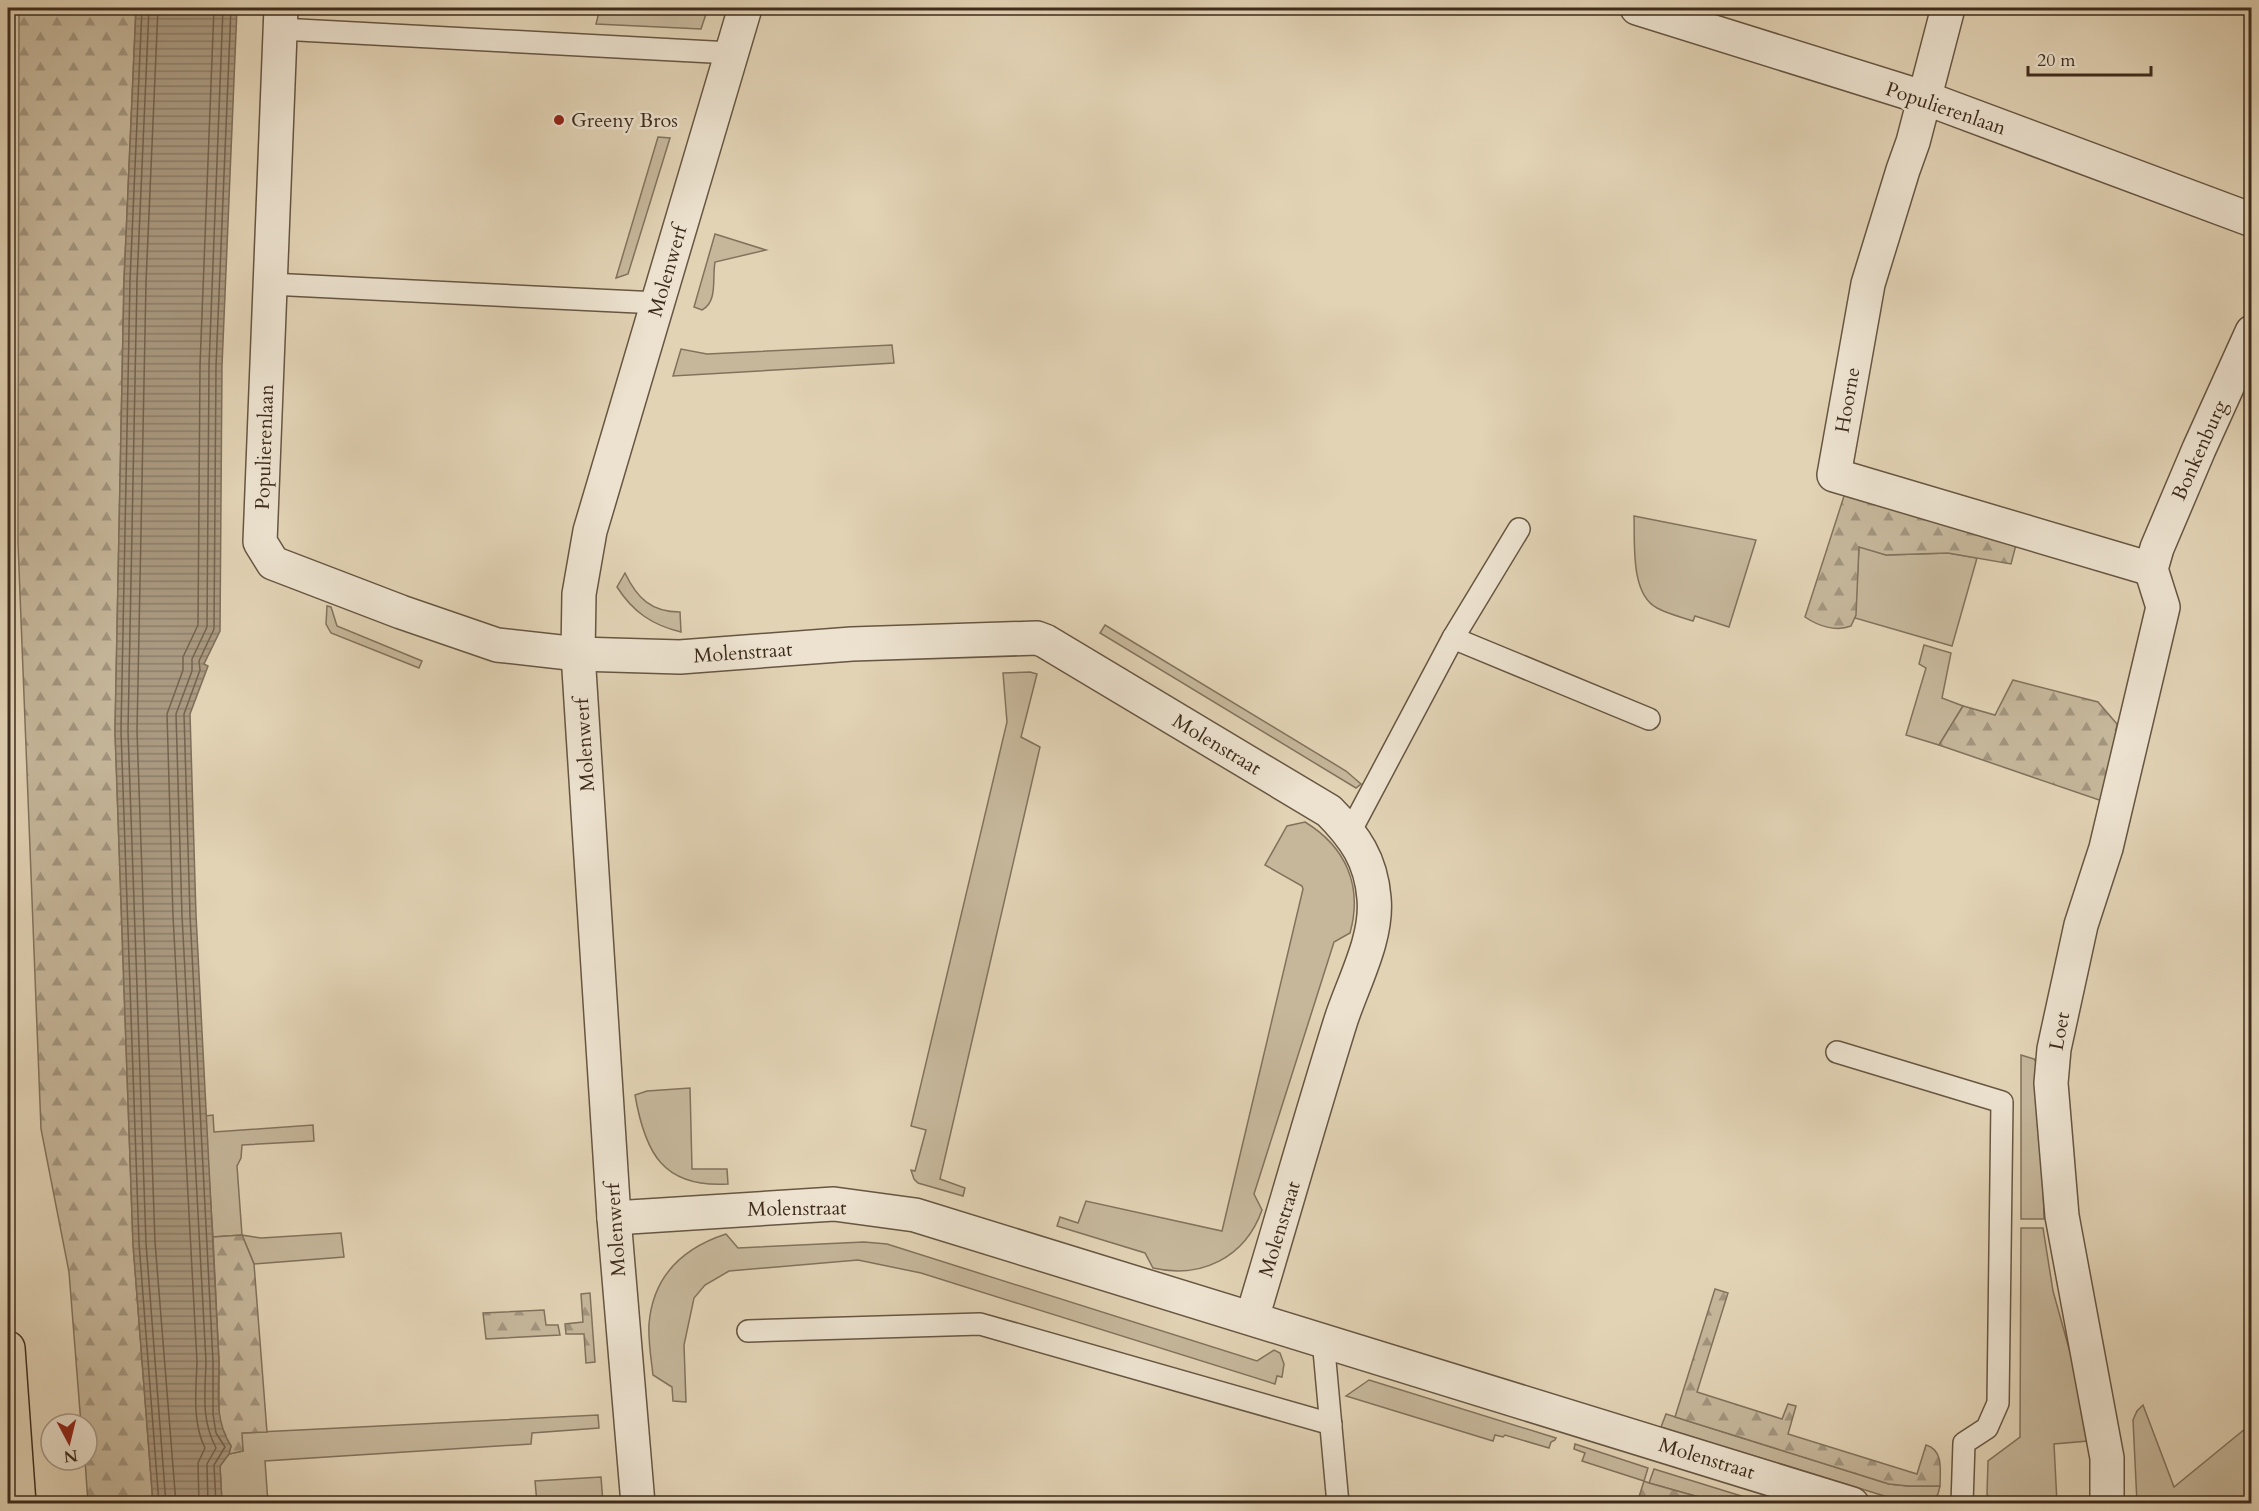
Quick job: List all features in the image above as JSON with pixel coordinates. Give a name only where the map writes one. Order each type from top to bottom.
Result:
[{"type":"highway","points":[[8,1348],[19,1503]]},
{"type":"street","name":"Molenwerf","points":[[639,1503],[614,1218],[578,654],[579,594],[590,531],[745,8]]},
{"type":"street","name":"Populierenlaan","points":[[1637,8],[1925,98],[2252,220]]},
{"type":"street","name":"Hoorne","points":[[1948,8],[1913,142],[1868,284],[1834,475],[2151,569]]},
{"type":"street","name":"Populierenlaan","points":[[280,18],[260,542],[273,563],[401,612],[497,645],[578,654]]},
{"type":"street","name":"Bonkenburg","points":[[2151,569],[2157,548],[2199,448],[2252,332]]},
{"type":"street","name":"Loet","points":[[2107,1503],[2107,1458],[2062,1216],[2051,1083],[2055,1049],[2080,925],[2106,848],[2163,607],[2151,569]]},
{"type":"street","name":"Molenstraat","points":[[578,654],[681,657],[852,644],[1037,638],[1046,641],[1329,811],[1350,832],[1366,863],[1374,898],[1373,929],[1341,1022],[1252,1318]]},
{"type":"street","name":"Molenstraat","points":[[614,1218],[834,1204],[915,1215],[1852,1503]]},
{"type":"lane","points":[[280,18],[731,53]]},
{"type":"lane","points":[[270,284],[658,303]]},
{"type":"lane","points":[[1350,832],[1453,638],[1519,529]]},
{"type":"lane","points":[[1453,638],[1649,719]]},
{"type":"lane","points":[[1837,1052],[2002,1102],[1998,1403],[1987,1428],[1964,1443],[1962,1503]]},
{"type":"lane","points":[[748,1331],[980,1324],[1331,1424]]},
{"type":"lane","points":[[1323,1340],[1338,1503]]},
{"type":"green space","points":[[19,8],[136,8],[124,281],[115,731],[133,1244],[153,1503],[88,1503],[86,1472],[99,1472],[99,1412],[80,1412],[69,1272],[41,1129],[18,543]]},
{"type":"green space","points":[[600,8],[708,8],[701,29],[596,24]]},
{"type":"green space","points":[[658,137],[670,138],[628,274],[616,278]]},
{"type":"green space","points":[[715,234],[766,250],[715,262],[712,296],[702,310],[694,307]]},
{"type":"green space","points":[[892,345],[894,363],[673,376],[681,349],[707,354]]},
{"type":"green space","points":[[1845,493],[2017,541],[2011,564],[1948,553],[1886,555],[1859,547],[1856,615],[1851,626],[1833,628],[1816,623],[1805,617]]},
{"type":"green space","points":[[1634,516],[1756,540],[1729,627],[1695,616],[1693,621],[1657,608],[1648,601],[1638,580]]},
{"type":"green space","points":[[1859,546],[1886,555],[1948,553],[1977,558],[1952,646],[1855,618]]},
{"type":"green space","points":[[625,573],[635,590],[646,602],[661,609],[680,612],[681,632],[661,626],[630,604],[617,587]]},
{"type":"green space","points":[[327,606],[331,607],[337,626],[422,661],[419,668],[331,633],[326,624]]},
{"type":"green space","points":[[1105,625],[1346,771],[1361,784],[1356,788],[1100,633]]},
{"type":"green space","points":[[1924,645],[1951,653],[1942,698],[1963,706],[1939,745],[1906,735],[1926,668],[1919,664]]},
{"type":"green space","points":[[1003,673],[1037,674],[1021,737],[1040,747],[940,1179],[965,1188],[963,1196],[918,1183],[914,1179],[911,1170],[915,1171],[926,1130],[911,1126],[1007,722]]},
{"type":"green space","points":[[2013,680],[2098,702],[2117,724],[2105,802],[1939,745],[1963,706],[1995,715]]},
{"type":"green space","points":[[1305,822],[1331,843],[1348,869],[1354,899],[1353,916],[1350,933],[1334,942],[1254,1194],[1262,1210],[1254,1227],[1245,1241],[1219,1261],[1204,1267],[1171,1271],[1153,1268],[1145,1253],[1057,1226],[1060,1217],[1078,1223],[1086,1201],[1222,1231],[1303,889],[1302,886],[1265,865],[1287,826]]},
{"type":"green space","points":[[2021,1055],[2034,1059],[2040,1068],[2044,1219],[2021,1219]]},
{"type":"green space","points":[[690,1088],[692,1169],[727,1169],[728,1184],[706,1184],[687,1180],[673,1173],[661,1163],[645,1134],[635,1095],[647,1091]]},
{"type":"green space","points":[[213,1115],[214,1132],[313,1125],[314,1141],[242,1145],[241,1158],[237,1166],[242,1235],[213,1237],[205,1116]]},
{"type":"green space","points":[[2021,1228],[2043,1228],[2053,1291],[2073,1363],[2088,1441],[2054,1444],[2057,1503],[1991,1503],[1987,1494],[1988,1461],[2020,1437]]},
{"type":"green space","points":[[341,1233],[344,1257],[254,1264],[242,1235],[261,1238]]},
{"type":"green space","points":[[726,1234],[738,1248],[864,1242],[887,1244],[1257,1361],[1274,1350],[1280,1353],[1284,1364],[1282,1377],[1277,1376],[1275,1384],[921,1273],[858,1260],[729,1271],[705,1285],[694,1298],[684,1345],[686,1402],[673,1401],[672,1387],[653,1375],[649,1336],[652,1307],[664,1278],[673,1266],[696,1247]]},
{"type":"green space","points":[[242,1235],[254,1264],[267,1432],[242,1433],[243,1451],[229,1454],[231,1446],[222,1431],[219,1413],[213,1237]]},
{"type":"green space","points":[[1715,1289],[1728,1293],[1697,1392],[1782,1419],[1788,1404],[1796,1406],[1788,1434],[1917,1474],[1926,1445],[1936,1451],[1938,1456],[1940,1486],[1889,1484],[1675,1417]]},
{"type":"green space","points":[[590,1293],[595,1362],[586,1363],[584,1334],[566,1334],[565,1324],[583,1322],[581,1294]]},
{"type":"green space","points":[[544,1310],[546,1325],[558,1325],[560,1335],[486,1339],[483,1313]]},
{"type":"green space","points":[[1369,1380],[1556,1438],[1551,1442],[1549,1448],[1505,1435],[1503,1437],[1495,1435],[1493,1441],[1346,1396]]},
{"type":"green space","points":[[2143,1405],[2174,1487],[2251,1424],[2251,1503],[2137,1503],[2133,1420]]},
{"type":"green space","points":[[1666,1414],[1889,1484],[1940,1486],[1938,1494],[1932,1503],[1907,1503],[1661,1427]]},
{"type":"green space","points":[[598,1415],[599,1428],[532,1433],[531,1444],[265,1461],[268,1503],[222,1503],[220,1466],[229,1454],[243,1451],[241,1433]]},
{"type":"green space","points":[[1575,1444],[1648,1468],[1644,1481],[1582,1461],[1585,1453],[1574,1449]]},
{"type":"green space","points":[[1654,1469],[1764,1503],[1720,1503],[1649,1483]]},
{"type":"green space","points":[[601,1477],[603,1503],[537,1503],[535,1481]]},
{"type":"green space","points":[[1644,1481],[1649,1483],[1720,1503],[1637,1503]]},
{"type":"water","points":[[136,8],[237,8],[222,366],[220,631],[204,664],[208,666],[190,714],[196,915],[219,1362],[219,1406],[222,1426],[231,1446],[229,1454],[220,1466],[222,1503],[153,1503],[133,1244],[115,731],[124,281]]},
{"type":"place","name":"Greeny Bros","points":[[559,120]]}]
